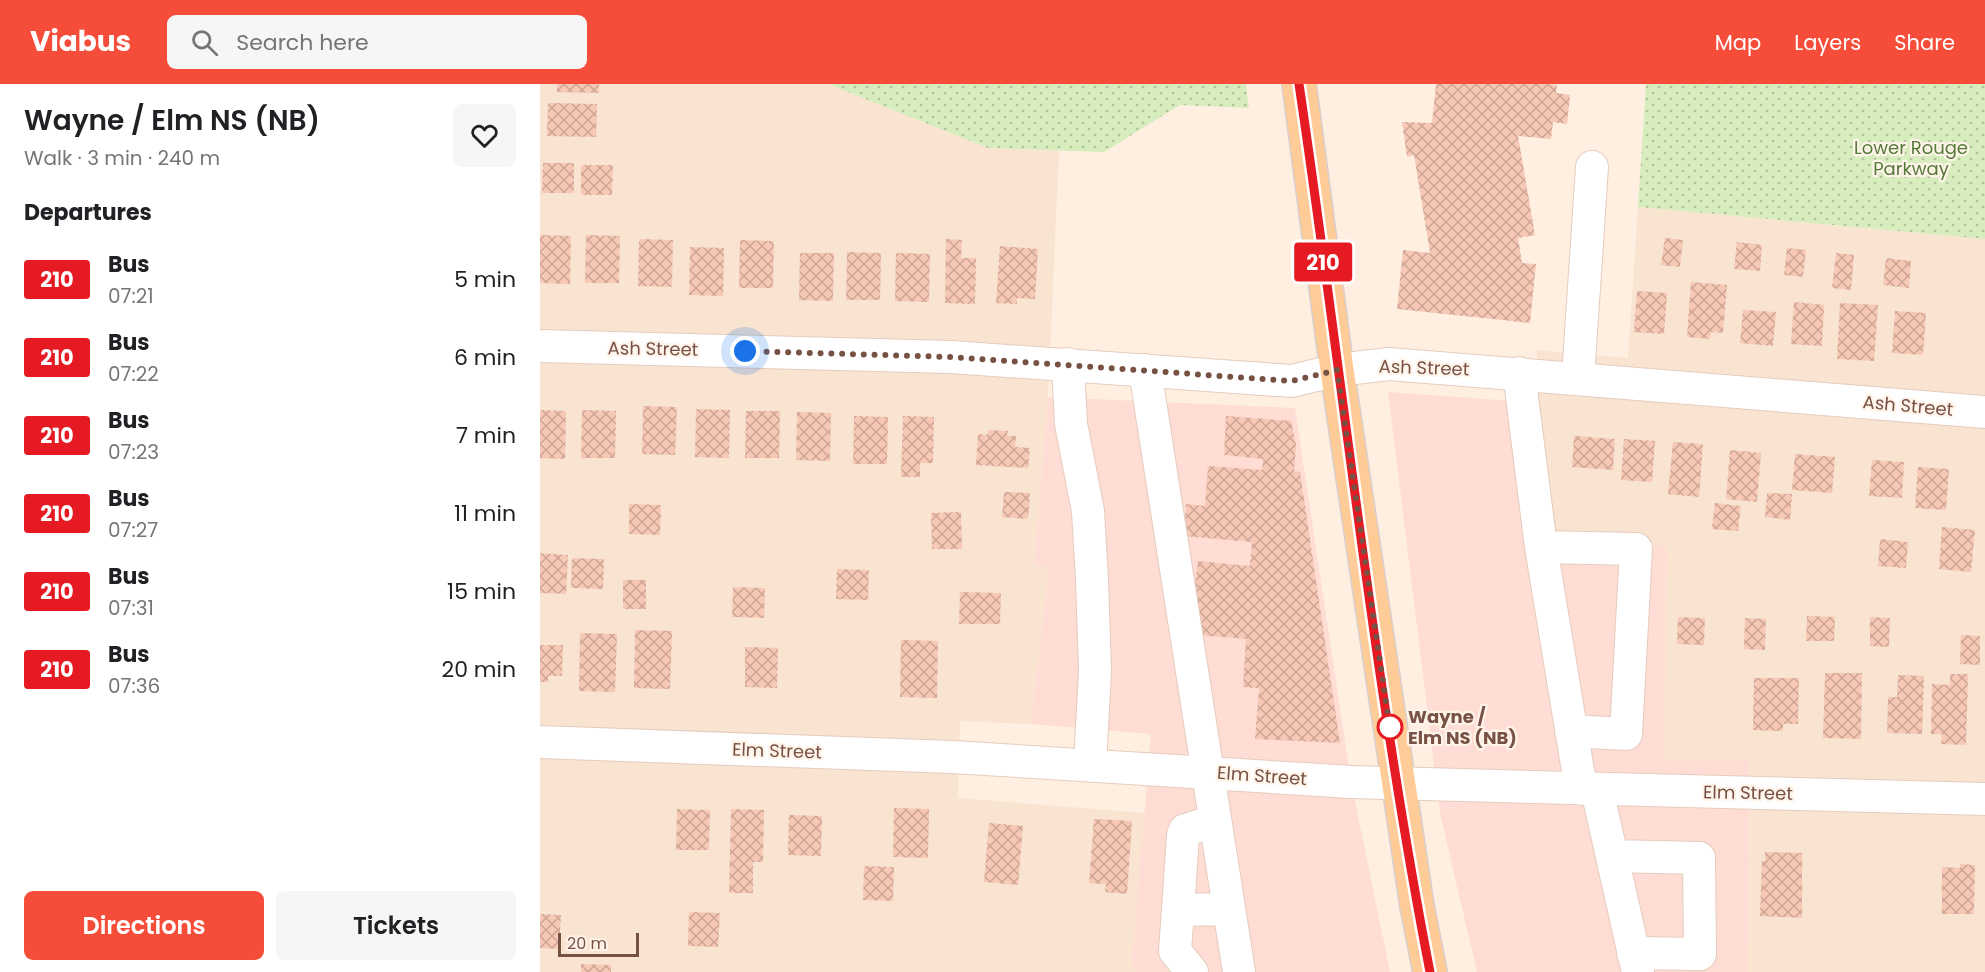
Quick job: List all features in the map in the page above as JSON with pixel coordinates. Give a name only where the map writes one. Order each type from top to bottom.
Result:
[{"type":"main road","points":[[1299,90],[1337,370],[1398,783],[1430,972]]},
{"type":"street","points":[[1578,378],[1592,167]]},
{"type":"street","name":"Ash Street","points":[[540,346],[951,357],[1292,381],[1337,370],[1389,364],[1985,412]]},
{"type":"street","points":[[1068,364],[1071,424],[1088,511],[1095,671],[1090,765]]},
{"type":"street","points":[[1145,370],[1239,972]]},
{"type":"street","points":[[1519,373],[1541,547],[1571,731],[1612,856],[1636,962],[1700,954],[1699,858],[1612,856]]},
{"type":"street","points":[[1541,547],[1636,549],[1626,734],[1571,731]]},
{"type":"street","name":"Elm Street","points":[[540,742],[953,757],[1398,783],[1985,799]]},
{"type":"street","points":[[1192,972],[1175,951],[1183,835],[1185,830],[1215,821]]},
{"type":"street","points":[[1178,910],[1229,909]]},
{"type":"shaded area","points":[[540,84],[828,84],[988,148],[1059,151],[1048,397],[1034,565],[1049,567],[1031,724],[960,721],[958,798],[1145,813],[1132,963],[1137,972],[540,972]]},
{"type":"shaded area","points":[[1638,207],[1985,239],[1985,972],[1747,972],[1749,761],[1664,759],[1667,546],[1554,536],[1539,403],[1537,350],[1628,358]]},
{"type":"shaded area","points":[[1388,392],[1539,403],[1554,536],[1667,546],[1664,759],[1749,761],[1747,972],[1477,972],[1440,813]]},
{"type":"shaded area","points":[[1048,397],[1295,408],[1351,782],[1390,972],[1137,972],[1132,963],[1151,734],[1031,724],[1049,567],[1034,565]]},
{"type":"green space","points":[[828,84],[1246,84],[1249,108],[1180,105],[1104,152],[988,148]]},
{"type":"green space","name":"Lower Rouge Parkway","points":[[1646,84],[1985,84],[1985,239],[1638,207]]},
{"type":"building","points":[[557,84],[599,84],[599,93],[557,92]]},
{"type":"building","points":[[1436,84],[1547,84],[1557,85],[1556,93],[1570,95],[1567,124],[1553,122],[1551,139],[1518,136],[1535,235],[1518,238],[1522,263],[1536,264],[1530,323],[1397,309],[1403,250],[1430,253],[1414,155],[1407,157],[1402,122],[1432,123]]},
{"type":"building","points":[[548,103],[597,104],[596,137],[547,136]]},
{"type":"building","points":[[543,163],[574,163],[574,193],[542,193]]},
{"type":"building","points":[[581,165],[613,165],[612,195],[581,195]]},
{"type":"building","points":[[540,235],[571,236],[570,284],[540,283]]},
{"type":"building","points":[[586,235],[620,236],[619,283],[585,283]]},
{"type":"building","points":[[1665,238],[1683,240],[1680,267],[1661,265]]},
{"type":"building","points":[[639,239],[673,240],[672,287],[638,286]]},
{"type":"building","points":[[946,239],[962,240],[961,258],[976,258],[975,304],[945,303]]},
{"type":"building","points":[[740,240],[774,241],[773,288],[739,288]]},
{"type":"building","points":[[1737,242],[1762,245],[1760,271],[1734,269]]},
{"type":"building","points":[[1000,246],[1038,249],[1035,299],[1017,298],[1017,304],[996,303]]},
{"type":"building","points":[[690,247],[724,248],[723,296],[689,295]]},
{"type":"building","points":[[1787,248],[1806,250],[1803,277],[1784,275]]},
{"type":"building","points":[[847,252],[881,253],[880,300],[846,300]]},
{"type":"building","points":[[800,253],[834,253],[833,301],[799,300]]},
{"type":"building","points":[[896,253],[930,254],[929,302],[895,301]]},
{"type":"building","points":[[1836,253],[1854,255],[1851,290],[1832,288]]},
{"type":"building","points":[[1886,258],[1911,261],[1909,288],[1883,285]]},
{"type":"building","points":[[1691,282],[1727,285],[1723,333],[1711,332],[1710,339],[1687,337]]},
{"type":"building","points":[[1637,291],[1667,293],[1664,334],[1634,332]]},
{"type":"building","points":[[1794,302],[1824,305],[1822,346],[1791,344]]},
{"type":"building","points":[[1840,303],[1878,305],[1874,361],[1837,359]]},
{"type":"building","points":[[1743,310],[1776,312],[1773,346],[1740,343]]},
{"type":"building","points":[[1895,311],[1926,313],[1923,355],[1892,353]]},
{"type":"building","points":[[643,406],[677,407],[675,455],[642,454]]},
{"type":"building","points":[[696,409],[730,410],[729,458],[695,457]]},
{"type":"building","points":[[540,410],[566,411],[565,459],[540,458]]},
{"type":"building","points":[[582,410],[616,411],[615,458],[581,458]]},
{"type":"building","points":[[746,411],[780,411],[779,458],[745,458]]},
{"type":"building","points":[[797,412],[831,413],[830,461],[796,460]]},
{"type":"building","points":[[854,416],[888,417],[887,464],[853,464]]},
{"type":"building","points":[[903,416],[934,417],[933,463],[920,463],[920,477],[901,477]]},
{"type":"building","points":[[1226,416],[1291,421],[1296,445],[1294,471],[1300,472],[1340,743],[1255,739],[1259,688],[1243,687],[1246,639],[1198,635],[1195,586],[1198,561],[1250,566],[1252,542],[1184,536],[1186,504],[1205,506],[1208,466],[1262,470],[1263,459],[1224,455]]},
{"type":"building","points":[[988,430],[1008,431],[1007,436],[1016,436],[1015,447],[1030,448],[1028,468],[976,465],[978,434],[987,435]]},
{"type":"building","points":[[1574,436],[1615,439],[1613,470],[1572,467]]},
{"type":"building","points":[[1624,439],[1655,441],[1652,482],[1621,480]]},
{"type":"building","points":[[1673,442],[1703,444],[1699,497],[1668,494]]},
{"type":"building","points":[[1730,450],[1761,453],[1757,502],[1726,499]]},
{"type":"building","points":[[1795,454],[1835,457],[1832,493],[1792,490]]},
{"type":"building","points":[[1872,460],[1904,462],[1902,498],[1869,496]]},
{"type":"building","points":[[1918,467],[1949,469],[1946,510],[1915,508]]},
{"type":"building","points":[[1004,492],[1030,493],[1028,519],[1002,517]]},
{"type":"building","points":[[1767,493],[1792,494],[1790,520],[1765,517]]},
{"type":"building","points":[[1715,503],[1741,506],[1738,531],[1712,529]]},
{"type":"building","points":[[629,504],[661,505],[660,535],[629,534]]},
{"type":"building","points":[[961,512],[962,549],[932,549],[931,513]]},
{"type":"building","points":[[1942,527],[1975,530],[1971,572],[1939,569]]},
{"type":"building","points":[[1880,539],[1908,542],[1906,568],[1878,566]]},
{"type":"building","points":[[540,553],[568,555],[566,594],[540,593]]},
{"type":"building","points":[[572,558],[604,559],[603,589],[571,588]]},
{"type":"building","points":[[837,569],[869,570],[868,600],[836,599]]},
{"type":"building","points":[[623,580],[646,580],[646,609],[623,609]]},
{"type":"building","points":[[733,587],[765,588],[764,618],[732,617]]},
{"type":"building","points":[[960,592],[1001,593],[1000,624],[959,624]]},
{"type":"building","points":[[1807,616],[1835,617],[1834,641],[1806,641]]},
{"type":"building","points":[[1678,617],[1705,618],[1704,645],[1677,644]]},
{"type":"building","points":[[1870,617],[1890,618],[1889,647],[1870,646]]},
{"type":"building","points":[[1745,618],[1766,619],[1765,650],[1744,649]]},
{"type":"building","points":[[635,630],[672,631],[670,689],[634,688]]},
{"type":"building","points":[[580,633],[617,634],[615,692],[579,691]]},
{"type":"building","points":[[1961,635],[1980,636],[1980,665],[1960,664]]},
{"type":"building","points":[[901,640],[938,641],[937,698],[900,697]]},
{"type":"building","points":[[540,645],[563,645],[562,676],[548,676],[548,682],[540,682]]},
{"type":"building","points":[[745,647],[778,648],[777,688],[745,687]]},
{"type":"building","points":[[1825,673],[1862,673],[1861,739],[1823,738]]},
{"type":"building","points":[[1950,674],[1968,674],[1966,745],[1941,744],[1942,734],[1931,734],[1932,684],[1950,685]]},
{"type":"building","points":[[1898,675],[1924,676],[1922,734],[1887,733],[1888,697],[1897,697]]},
{"type":"building","points":[[1754,678],[1799,678],[1798,724],[1783,724],[1783,731],[1753,730]]},
{"type":"building","points":[[894,808],[929,809],[928,858],[893,857]]},
{"type":"building","points":[[677,809],[710,810],[709,850],[676,850]]},
{"type":"building","points":[[731,809],[764,810],[763,862],[753,862],[753,893],[729,893]]},
{"type":"building","points":[[789,815],[822,816],[821,856],[788,855]]},
{"type":"building","points":[[1094,819],[1132,821],[1127,894],[1105,892],[1106,884],[1089,883]]},
{"type":"building","points":[[989,823],[1023,826],[1018,885],[984,882]]},
{"type":"building","points":[[1765,852],[1802,853],[1802,918],[1760,916],[1762,861],[1765,861]]},
{"type":"building","points":[[1960,864],[1975,865],[1974,914],[1942,914],[1942,867],[1960,868]]},
{"type":"building","points":[[864,866],[894,867],[893,901],[863,900]]},
{"type":"building","points":[[689,912],[720,913],[718,947],[688,946]]},
{"type":"building","points":[[540,914],[561,915],[559,949],[540,948]]},
{"type":"building","points":[[581,964],[611,965],[611,972],[581,972]]},
{"type":"bus line","name":"210","points":[[1299,84],[1337,370],[1417,906],[1430,972]]},
{"type":"place","name":"Wayne / Elm NS (NB)","points":[[1390,727]]},
{"type":"route","points":[[745,351],[951,357],[1292,381],[1337,370],[1391,736],[1390,727]]}]
